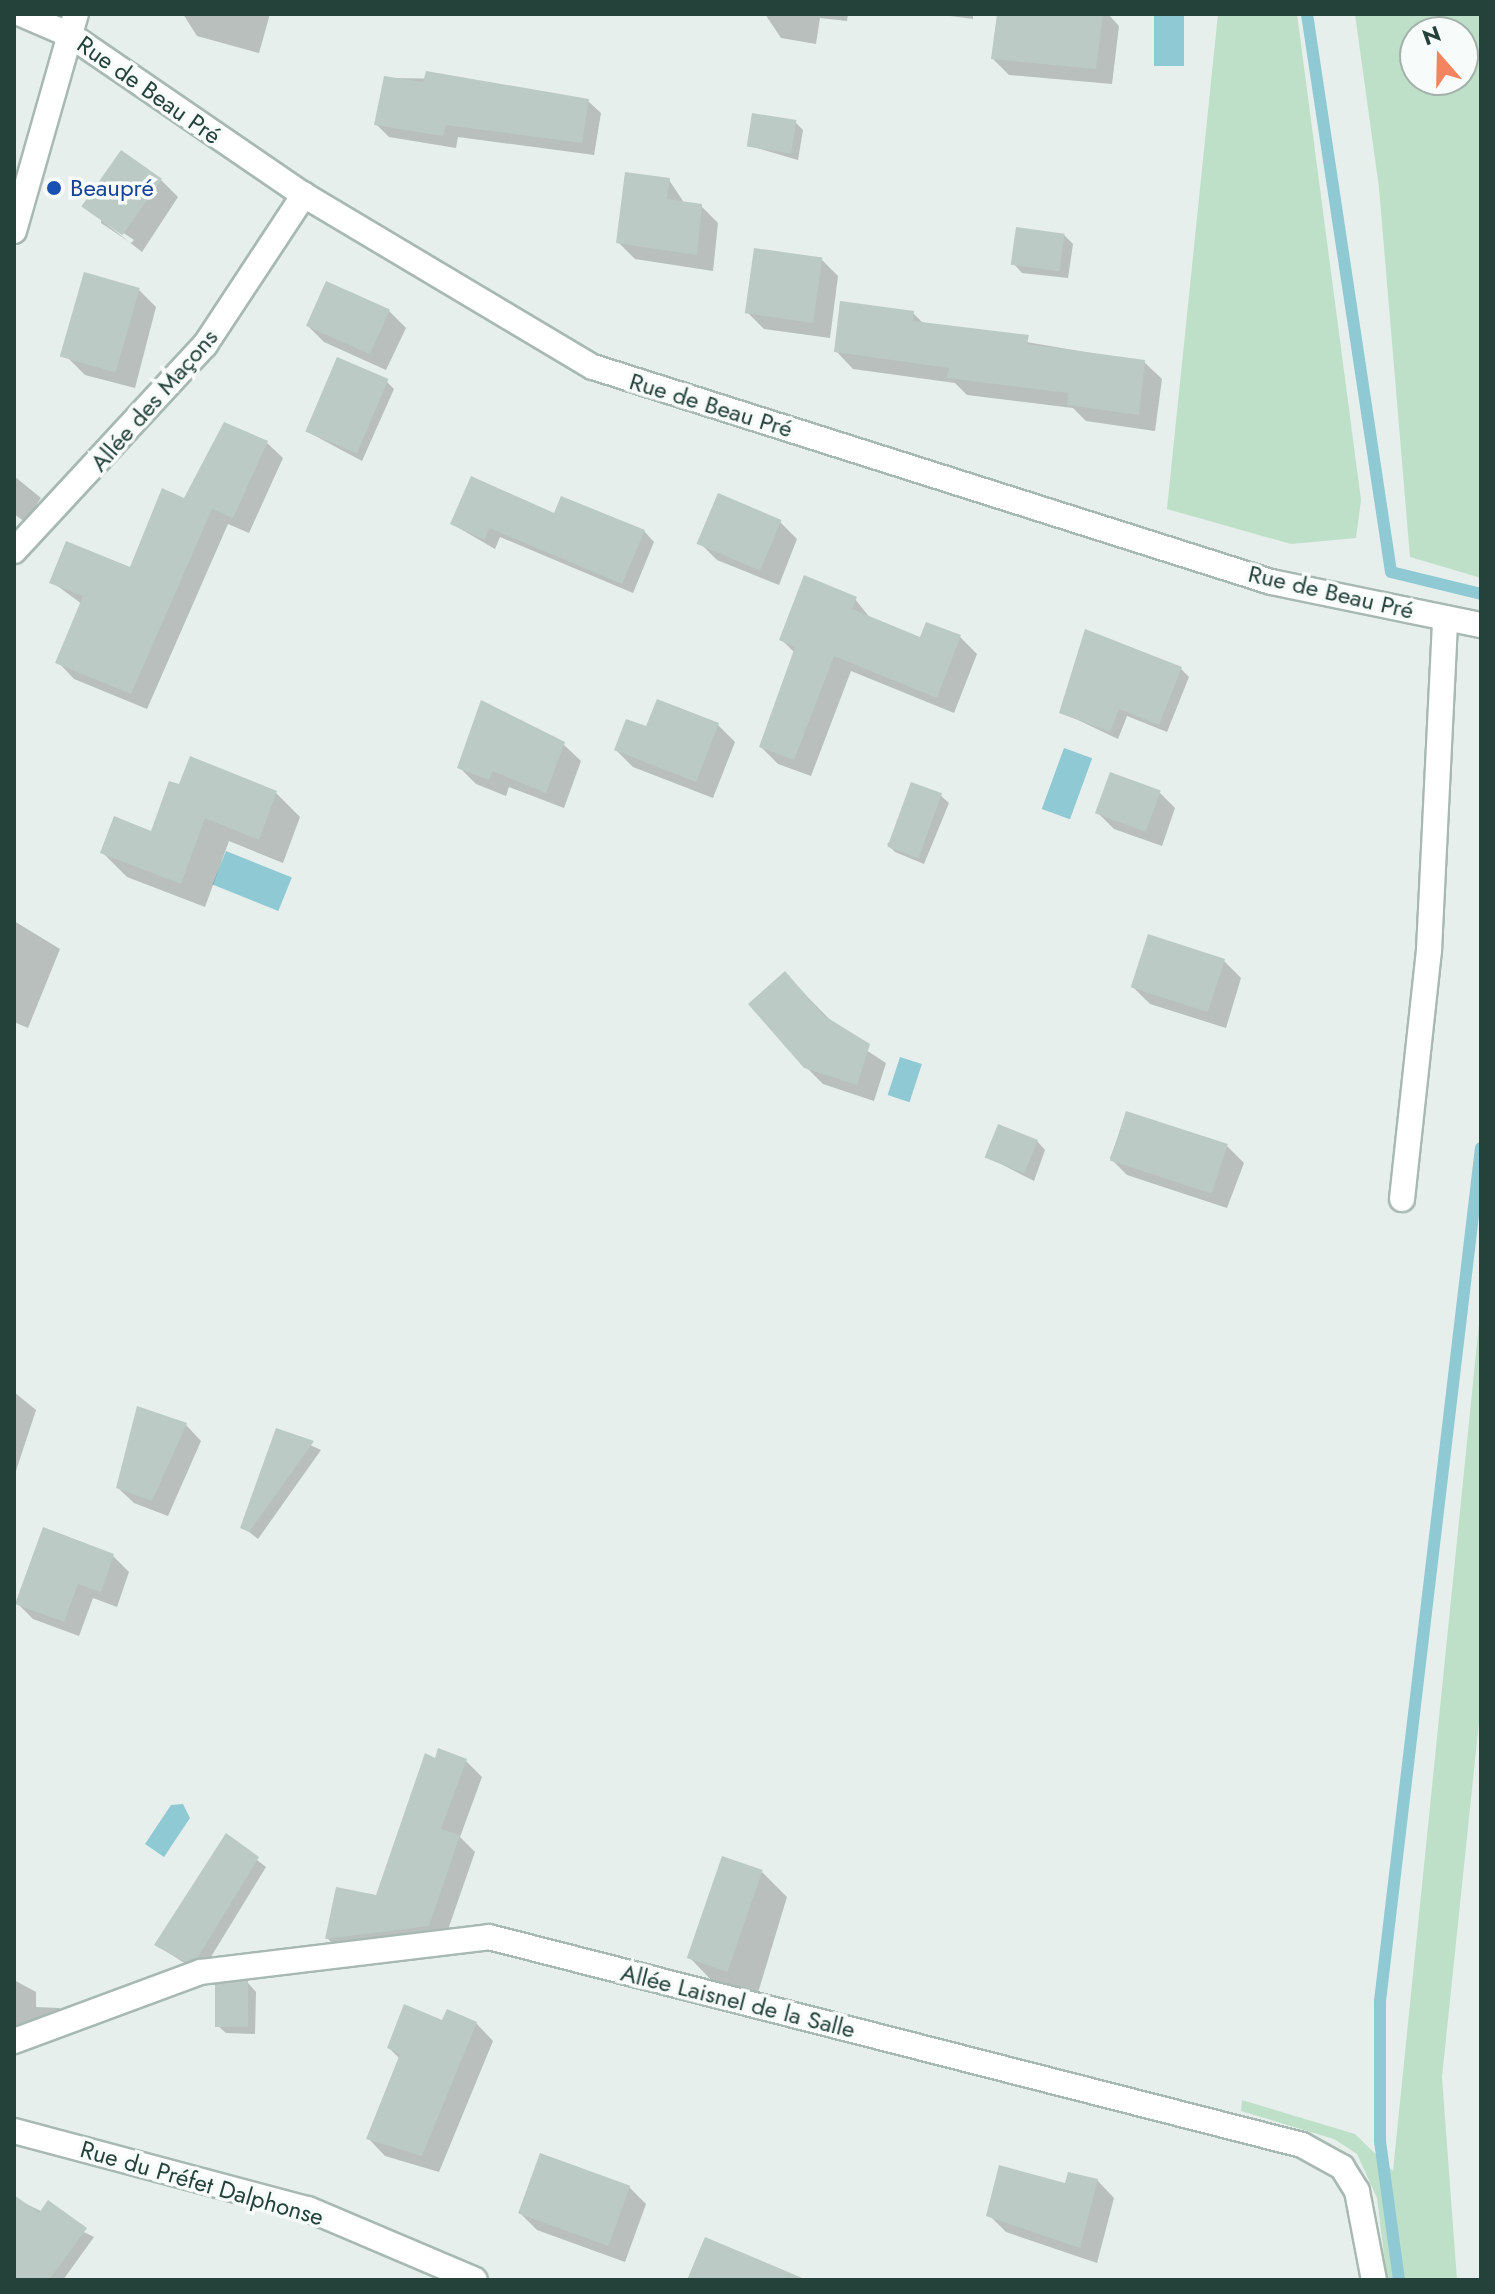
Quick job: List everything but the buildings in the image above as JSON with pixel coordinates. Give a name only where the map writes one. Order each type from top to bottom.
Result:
[{"type":"street","name":"Rue de Beau Pré","points":[[21,14],[73,24],[304,195],[593,367],[1271,582],[1479,624]]},
{"type":"street","points":[[14,231],[73,24]]},
{"type":"street","name":"Allée des Maçons","points":[[14,551],[205,345],[304,195]]},
{"type":"street","points":[[1402,1199],[1429,950],[1445,618]]},
{"type":"street","name":"Allée Laisnel de la Salle","points":[[14,2041],[201,1972],[489,1937],[1302,2145],[1342,2167],[1357,2191],[1374,2280]]},
{"type":"street","name":"Rue du Préfet Dalphonse","points":[[14,2131],[308,2209],[475,2280]]},
{"type":"green space","points":[[1218,14],[1297,14],[1361,500],[1356,538],[1291,544],[1167,509]]},
{"type":"green space","points":[[1355,14],[1481,14],[1481,578],[1410,557],[1379,188]]},
{"type":"green space","points":[[1481,1304],[1481,1703],[1442,2077],[1457,2280],[1387,2280],[1377,2198],[1357,2154],[1334,2139],[1241,2111],[1242,2100],[1355,2134],[1393,2171]]},
{"type":"water","points":[[1154,14],[1184,14],[1184,66],[1154,66]]},
{"type":"water","points":[[1064,748],[1092,758],[1070,819],[1042,809]]},
{"type":"water","points":[[226,851],[292,878],[278,911],[213,884]]},
{"type":"water","points":[[900,1057],[922,1064],[910,1102],[888,1095]]},
{"type":"water","points":[[183,1804],[190,1818],[164,1857],[145,1844],[171,1805]]},
{"type":"waterway","points":[[1307,14],[1391,572],[1481,594]]},
{"type":"waterway","points":[[1399,2280],[1380,2141],[1380,2001],[1481,1148]]},
{"type":"place","name":"Beaupré","points":[[54,188]]}]
